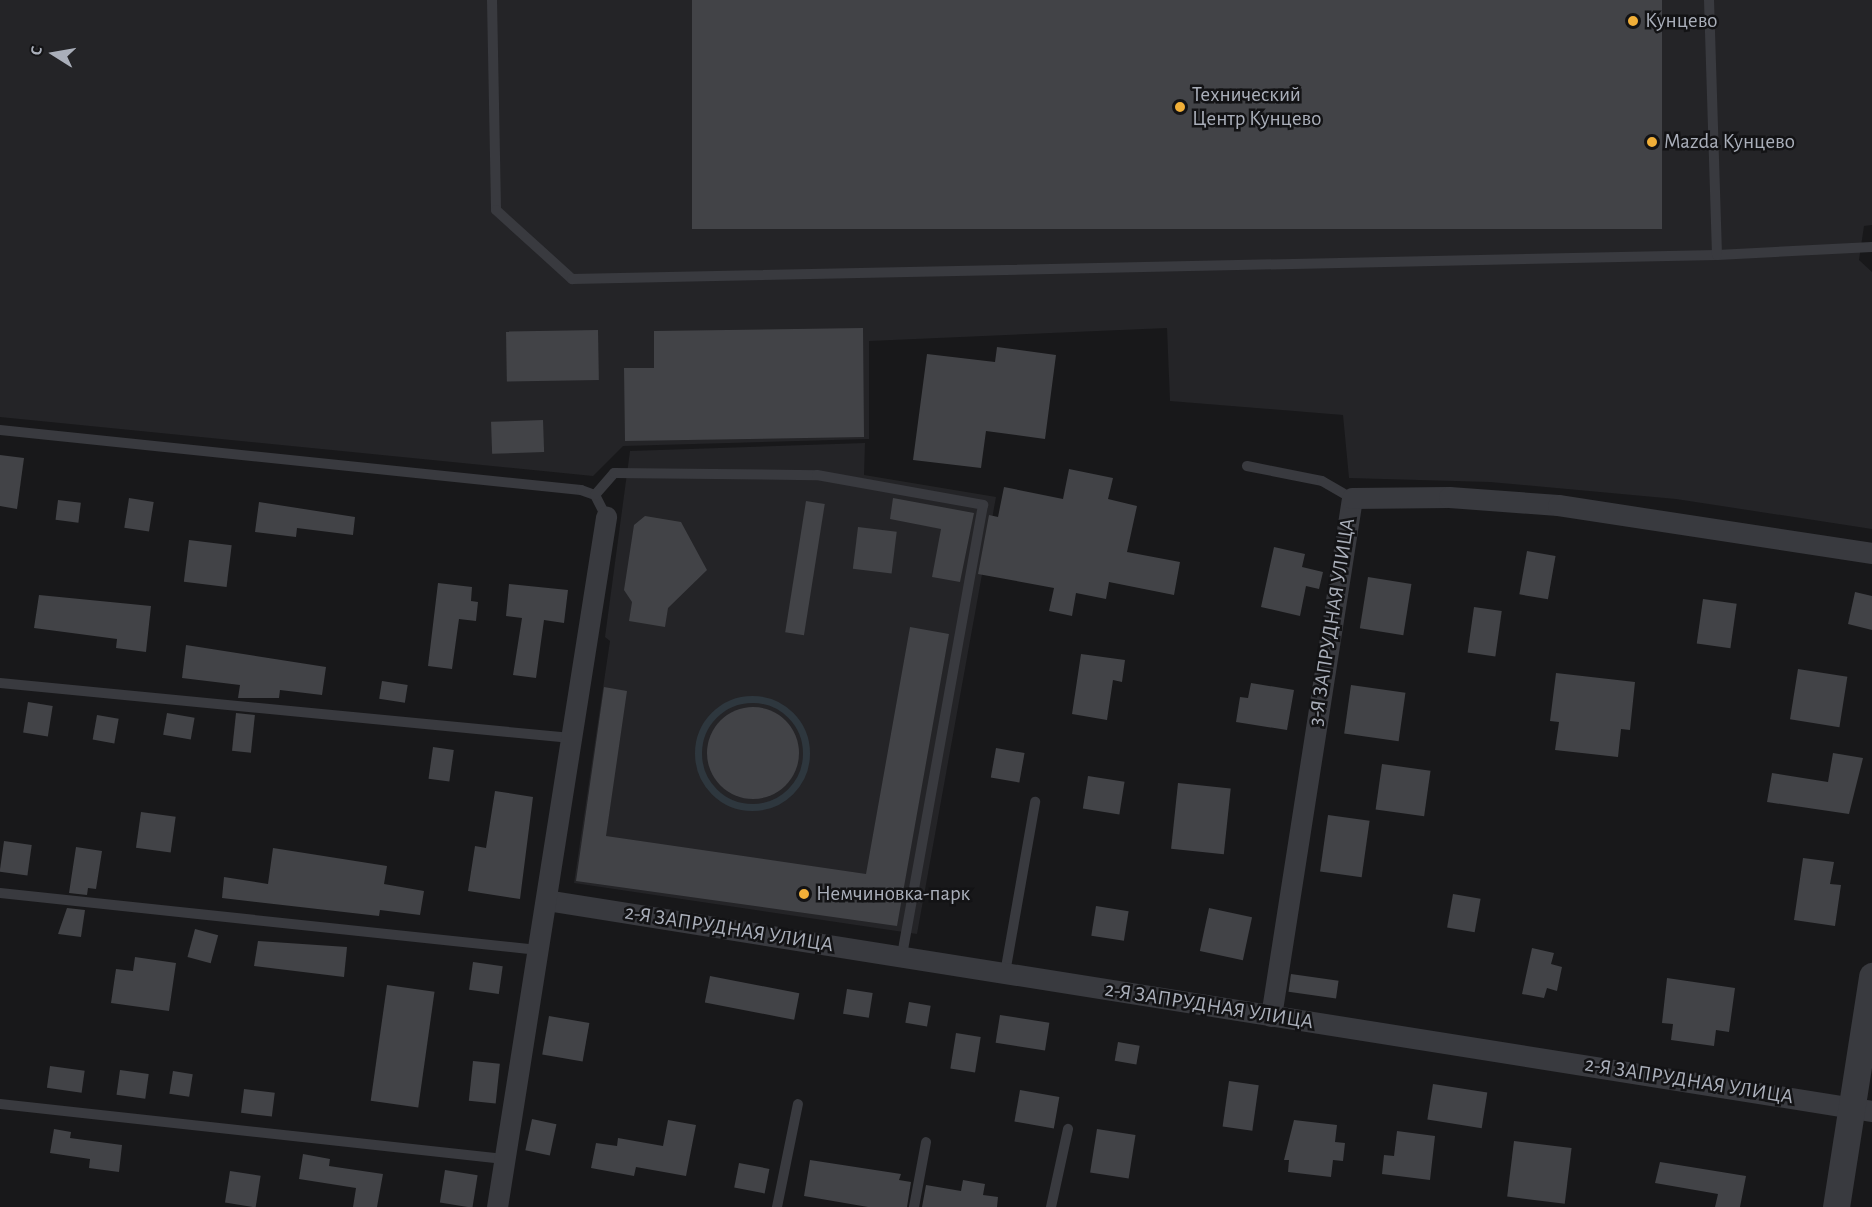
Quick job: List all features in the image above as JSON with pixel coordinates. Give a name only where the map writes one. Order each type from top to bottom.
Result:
[{"type":"street","name":"3-Я ЗАПРУДНАЯ УЛИЦА","points":[[1271,1016],[1352,498],[1449,497],[1558,505],[1872,553]]},
{"type":"street","points":[[497,1207],[606,517]]},
{"type":"street","name":"2-Я ЗАПРУДНАЯ УЛИЦА","points":[[546,900],[1862,1110]]},
{"type":"street","points":[[1836,1207],[1862,1110],[1872,976]]},
{"type":"lane","points":[[492,0],[496,210],[572,279],[1717,255],[1872,247]]},
{"type":"lane","points":[[1709,0],[1717,255]]},
{"type":"lane","points":[[0,430],[595,495]]},
{"type":"lane","points":[[1247,466],[1322,482],[1352,498]]},
{"type":"lane","points":[[595,495],[614,473],[817,475],[983,505],[902,957]]},
{"type":"lane","points":[[595,495],[606,517]]},
{"type":"lane","points":[[0,683],[571,738]]},
{"type":"lane","points":[[1005,973],[1035,801]]},
{"type":"lane","points":[[0,893],[538,950]]},
{"type":"lane","points":[[0,1104],[504,1159]]},
{"type":"lane","points":[[777,1207],[798,1104]]},
{"type":"lane","points":[[1051,1207],[1068,1129]]},
{"type":"lane","points":[[914,1207],[926,1142]]},
{"type":"shaded area","points":[[0,0],[1872,0],[1872,225],[1864,226],[1859,260],[1872,272],[1872,529],[1676,499],[1490,482],[1349,478],[1343,415],[1170,401],[1167,328],[869,341],[869,439],[623,446],[593,476],[0,417]]},
{"type":"shaded area","points":[[865,443],[864,475],[996,497],[917,934],[574,883],[610,641],[605,637],[630,451]]},
{"type":"building","name":"Технический Центр Кунцево","points":[[692,0],[1662,0],[1662,229],[692,229]]},
{"type":"building","points":[[863,328],[864,437],[625,441],[624,368],[654,368],[654,331]]},
{"type":"building","points":[[598,330],[599,380],[507,382],[506,332]]},
{"type":"building","points":[[997,347],[1056,355],[1045,439],[986,431],[981,468],[913,460],[927,354],[995,362]]},
{"type":"building","points":[[543,420],[544,452],[492,454],[491,422]]},
{"type":"building","points":[[0,455],[24,458],[17,509],[0,506]]},
{"type":"building","points":[[1069,469],[1113,478],[1108,499],[1137,506],[1127,552],[1180,562],[1174,595],[1109,582],[1106,599],[1076,593],[1072,616],[1049,611],[1054,588],[978,574],[989,515],[998,517],[1004,487],[1063,499]]},
{"type":"building","points":[[129,498],[154,502],[149,532],[124,528]]},
{"type":"building","points":[[893,498],[974,513],[960,582],[932,577],[941,529],[890,519]]},
{"type":"building","points":[[58,500],[81,503],[78,523],[56,520]]},
{"type":"building","points":[[806,501],[825,504],[804,635],[785,632]]},
{"type":"building","points":[[259,502],[355,517],[353,535],[297,528],[296,537],[255,532]]},
{"type":"building","points":[[645,516],[681,522],[707,570],[668,608],[665,627],[629,621],[632,602],[624,590],[634,525]]},
{"type":"building","points":[[858,527],[897,532],[892,573],[853,569]]},
{"type":"building","points":[[189,540],[232,545],[227,587],[184,582]]},
{"type":"building","points":[[1274,547],[1305,554],[1302,567],[1323,572],[1319,589],[1306,586],[1300,616],[1261,607]]},
{"type":"building","points":[[1527,551],[1556,556],[1548,599],[1519,594]]},
{"type":"building","points":[[1368,577],[1411,584],[1403,635],[1360,628]]},
{"type":"building","points":[[438,583],[472,587],[471,601],[478,602],[476,621],[459,619],[452,669],[428,666]]},
{"type":"building","points":[[509,584],[568,590],[564,623],[544,620],[536,678],[513,675],[522,618],[506,616]]},
{"type":"building","points":[[1855,592],[1872,596],[1872,630],[1848,624]]},
{"type":"building","points":[[39,595],[151,606],[146,652],[116,648],[117,639],[34,628]]},
{"type":"building","points":[[1703,599],[1737,604],[1730,648],[1697,644]]},
{"type":"building","points":[[1474,607],[1502,611],[1495,656],[1468,653]]},
{"type":"building","points":[[910,627],[949,634],[897,926],[576,881],[604,687],[627,691],[606,836],[866,874]]},
{"type":"building","points":[[186,645],[326,667],[322,695],[280,690],[279,698],[238,698],[240,685],[182,678]]},
{"type":"building","points":[[1081,654],[1125,660],[1122,682],[1113,680],[1107,720],[1072,714]]},
{"type":"building","points":[[1798,669],[1847,677],[1839,727],[1790,719]]},
{"type":"building","points":[[1556,673],[1635,682],[1630,730],[1621,729],[1618,757],[1555,750],[1559,722],[1550,721]]},
{"type":"building","points":[[382,681],[408,685],[405,703],[379,699]]},
{"type":"building","points":[[1251,683],[1294,690],[1287,730],[1236,722],[1240,697],[1248,698]]},
{"type":"building","points":[[1351,685],[1405,693],[1399,741],[1344,734]]},
{"type":"building","points":[[28,702],[53,706],[48,737],[23,733]]},
{"type":"building","points":[[744,707],[762,707],[779,714],[792,727],[799,744],[799,762],[792,779],[779,792],[762,799],[744,799],[727,792],[714,779],[707,762],[707,744],[714,727],[727,714]]},
{"type":"building","points":[[167,713],[195,718],[191,740],[163,735]]},
{"type":"building","points":[[236,713],[255,715],[251,753],[232,751]]},
{"type":"building","points":[[97,715],[119,719],[114,743],[93,740]]},
{"type":"building","points":[[433,747],[454,750],[449,782],[429,779]]},
{"type":"building","points":[[996,748],[1025,753],[1019,783],[991,778]]},
{"type":"building","points":[[1833,753],[1863,758],[1849,814],[1767,802],[1772,773],[1828,782]]},
{"type":"building","points":[[1382,764],[1431,771],[1424,816],[1376,810]]},
{"type":"building","points":[[1088,776],[1125,782],[1119,814],[1083,809]]},
{"type":"building","points":[[1178,783],[1231,789],[1224,854],[1171,849]]},
{"type":"building","points":[[495,791],[533,797],[520,899],[468,891],[475,846],[486,848]]},
{"type":"building","points":[[141,812],[176,817],[171,853],[136,848]]},
{"type":"building","points":[[1328,815],[1370,821],[1362,877],[1320,871]]},
{"type":"building","points":[[4,841],[32,845],[27,876],[0,872]]},
{"type":"building","points":[[76,847],[102,851],[96,889],[88,888],[87,895],[69,893]]},
{"type":"building","points":[[273,848],[387,866],[384,884],[424,891],[420,915],[380,910],[379,916],[222,898],[224,877],[268,884]]},
{"type":"building","points":[[1803,858],[1834,862],[1830,884],[1841,885],[1835,926],[1794,920]]},
{"type":"building","points":[[1453,894],[1481,899],[1475,932],[1447,927]]},
{"type":"building","points":[[1096,906],[1129,911],[1124,941],[1091,936]]},
{"type":"building","points":[[67,908],[85,910],[81,937],[58,934]]},
{"type":"building","points":[[1209,908],[1252,917],[1243,960],[1200,951]]},
{"type":"building","points":[[195,929],[218,935],[211,963],[187,957]]},
{"type":"building","points":[[258,941],[347,947],[344,977],[254,966]]},
{"type":"building","points":[[1532,948],[1554,953],[1551,964],[1562,967],[1557,991],[1547,988],[1544,998],[1522,994]]},
{"type":"building","points":[[135,957],[176,963],[169,1011],[111,1003],[116,969],[133,971]]},
{"type":"building","points":[[473,962],[503,966],[499,994],[469,990]]},
{"type":"building","points":[[1291,974],[1339,981],[1336,999],[1288,992]]},
{"type":"building","points":[[710,976],[799,993],[794,1020],[705,1003]]},
{"type":"building","points":[[1667,978],[1735,988],[1729,1032],[1716,1030],[1714,1046],[1671,1040],[1673,1024],[1662,1023]]},
{"type":"building","points":[[387,985],[435,992],[418,1108],[371,1101]]},
{"type":"building","points":[[847,989],[873,993],[869,1018],[843,1014]]},
{"type":"building","points":[[909,1002],[931,1006],[927,1027],[905,1023]]},
{"type":"building","points":[[1000,1015],[1049,1023],[1045,1050],[996,1043]]},
{"type":"building","points":[[549,1016],[589,1023],[583,1062],[542,1054]]},
{"type":"building","points":[[956,1033],[981,1037],[975,1072],[950,1069]]},
{"type":"building","points":[[1118,1042],[1140,1046],[1136,1065],[1115,1061]]},
{"type":"building","points":[[473,1061],[500,1064],[496,1104],[469,1101]]},
{"type":"building","points":[[50,1066],[85,1071],[82,1093],[47,1088]]},
{"type":"building","points":[[120,1070],[149,1074],[145,1099],[117,1095]]},
{"type":"building","points":[[173,1071],[193,1074],[189,1097],[169,1094]]},
{"type":"building","points":[[1229,1081],[1259,1085],[1252,1131],[1223,1127]]},
{"type":"building","points":[[1433,1084],[1487,1093],[1482,1128],[1427,1120]]},
{"type":"building","points":[[244,1089],[275,1093],[272,1117],[241,1113]]},
{"type":"building","points":[[1020,1090],[1059,1097],[1054,1128],[1014,1122]]},
{"type":"building","points":[[532,1119],[556,1124],[550,1155],[525,1150]]},
{"type":"building","points":[[668,1120],[696,1125],[686,1176],[636,1167],[634,1176],[591,1168],[596,1143],[617,1146],[618,1138],[663,1146]]},
{"type":"building","points":[[1294,1120],[1337,1125],[1335,1142],[1345,1143],[1343,1161],[1333,1160],[1331,1177],[1288,1172],[1289,1160],[1284,1160]]},
{"type":"building","points":[[54,1129],[71,1132],[70,1138],[122,1145],[119,1172],[89,1168],[90,1159],[50,1153]]},
{"type":"building","points":[[1097,1129],[1136,1135],[1129,1179],[1090,1172]]},
{"type":"building","points":[[1397,1131],[1435,1136],[1430,1180],[1382,1174],[1384,1155],[1394,1156]]},
{"type":"building","points":[[1514,1141],[1572,1148],[1565,1204],[1507,1197]]},
{"type":"building","points":[[303,1154],[330,1159],[329,1166],[383,1174],[377,1207],[353,1207],[356,1188],[299,1179]]},
{"type":"building","points":[[810,1160],[901,1174],[899,1180],[911,1182],[907,1207],[868,1207],[804,1196]]},
{"type":"building","points":[[1660,1162],[1746,1176],[1740,1207],[1715,1207],[1718,1194],[1655,1183]]},
{"type":"building","points":[[739,1163],[769,1169],[765,1193],[734,1188]]},
{"type":"building","points":[[445,1170],[478,1175],[473,1207],[440,1203]]},
{"type":"building","points":[[230,1171],[261,1176],[256,1207],[225,1203]]},
{"type":"building","points":[[963,1180],[985,1184],[983,1195],[998,1197],[997,1207],[922,1207],[926,1185],[961,1191]]},
{"type":"waterway","points":[[752,699],[773,703],[790,715],[802,732],[806,753],[802,774],[790,791],[773,803],[752,807],[731,803],[714,791],[702,774],[698,753],[702,732],[714,715],[731,703],[752,699]]},
{"type":"place","name":"Кунцево","points":[[1633,21]]},
{"type":"place","name":"Технический Центр Кунцево","points":[[1180,107]]},
{"type":"place","name":"Mazda Кунцево","points":[[1652,142]]},
{"type":"place","name":"Немчиновка-парк","points":[[804,894]]}]
